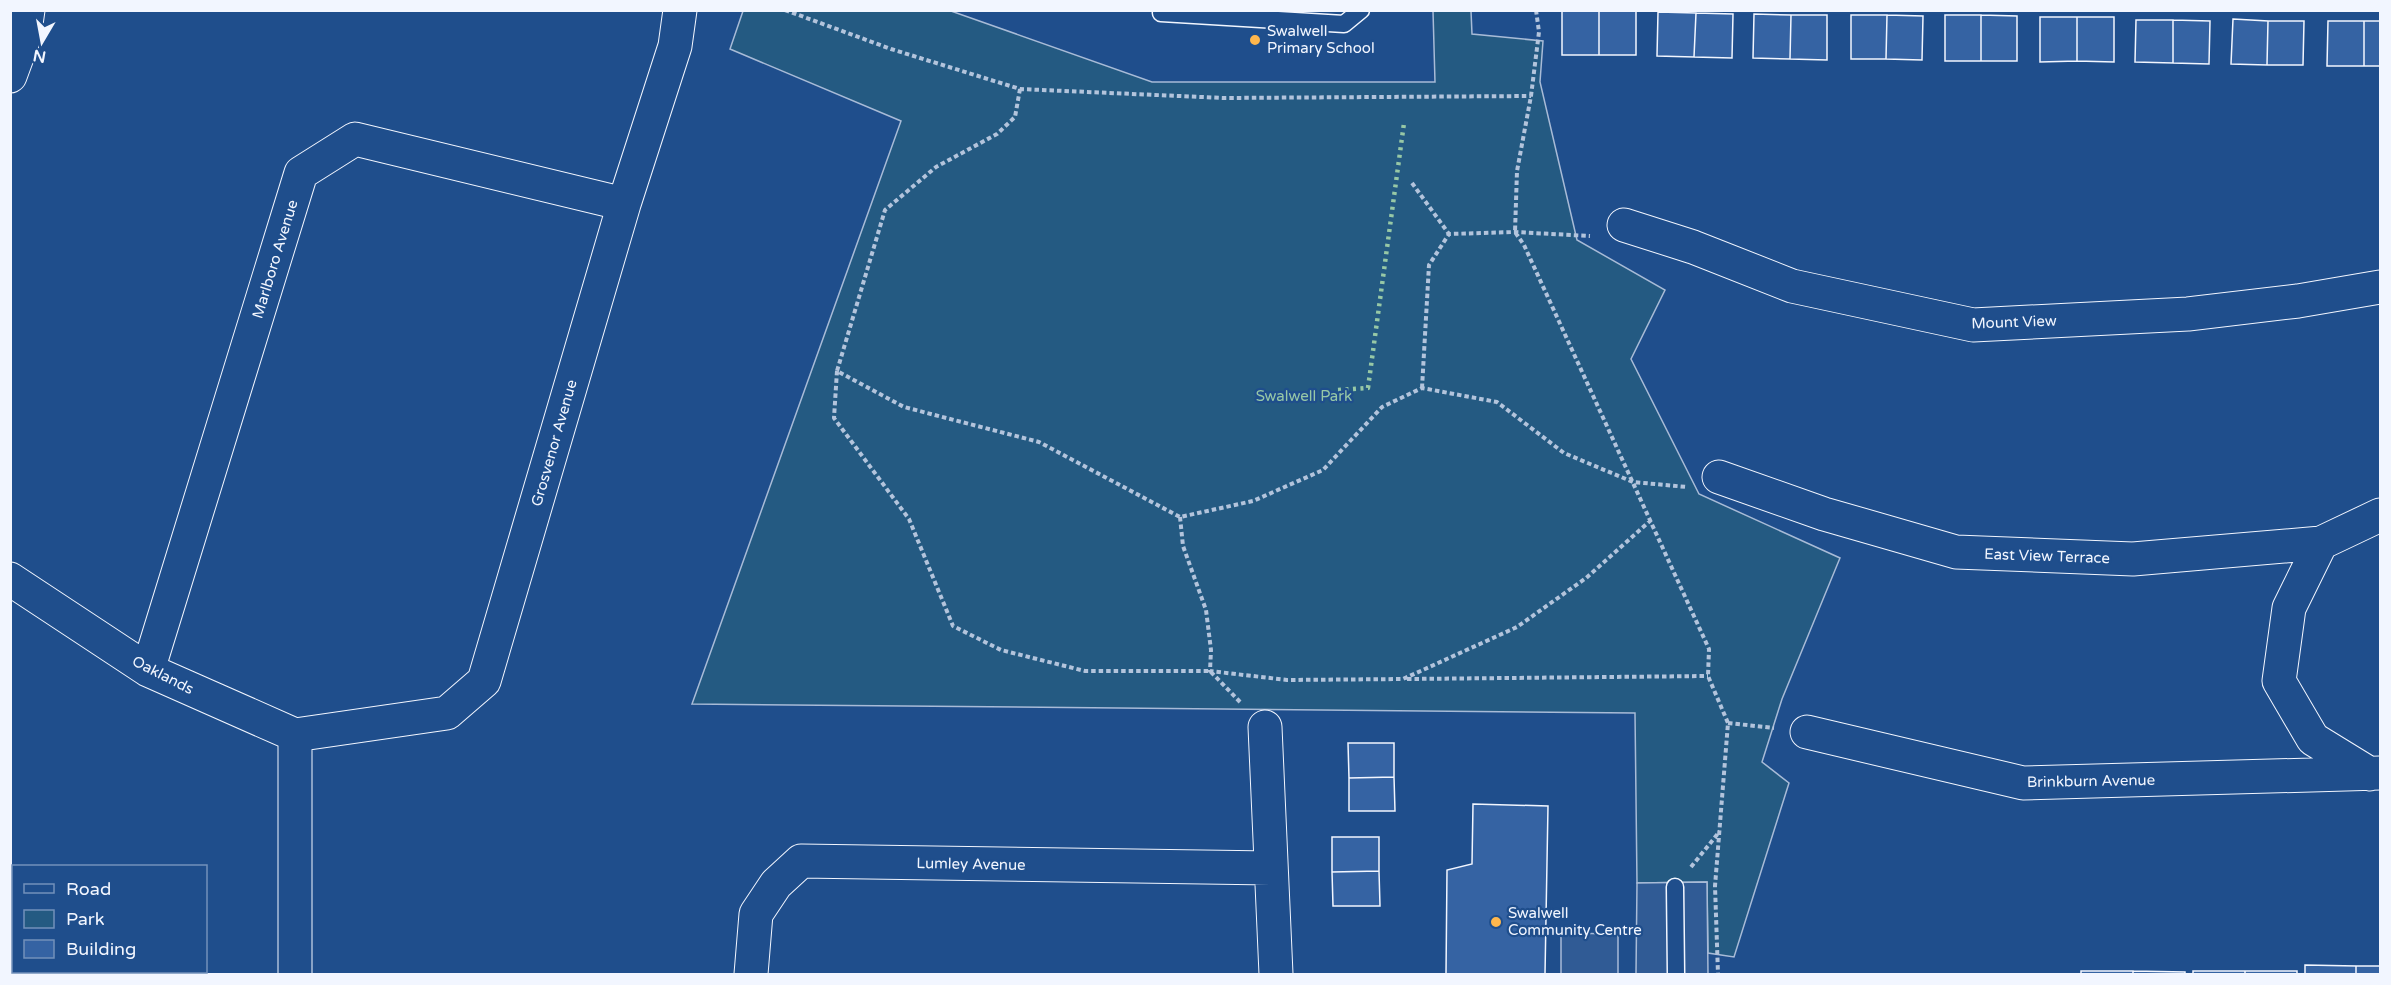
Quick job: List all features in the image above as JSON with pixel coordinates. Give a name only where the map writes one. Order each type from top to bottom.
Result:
[{"type":"street","points":[[10,76],[24,38],[28,10]]},
{"type":"street","name":"Grosvenor Avenue","points":[[295,735],[447,713],[484,681],[624,204],[675,46],[680,10]]},
{"type":"street","name":"Marlboro Avenue","points":[[148,670],[302,173],[355,139],[624,204]]},
{"type":"street","name":"Mount View","points":[[1624,225],[1693,247],[1792,286],[1973,325],[2188,314],[2298,301],[2380,287]]},
{"type":"street","name":"East View Terrace","points":[[1719,477],[1824,514],[1956,552],[2133,559],[2321,543],[2380,515]]},
{"type":"street","points":[[2321,543],[2289,608],[2278,681],[2313,739],[2375,774]]},
{"type":"street","name":"Oaklands","points":[[10,579],[148,670],[295,735]]},
{"type":"street","points":[[1265,727],[1276,975]]},
{"type":"street","name":"Brinkburn Avenue","points":[[1807,732],[2023,783],[2375,774]]},
{"type":"street","points":[[295,735],[296,975]]},
{"type":"street","name":"Lumley Avenue","points":[[751,975],[756,914],[776,884],[801,861],[1271,868]]},
{"type":"lane","points":[[1161,13],[1344,24],[1361,10]]},
{"type":"lane","points":[[1675,887],[1676,975]]},
{"type":"path","points":[[785,10],[891,49],[1020,89],[1224,98],[1531,96]]},
{"type":"path","points":[[1536,10],[1539,32],[1531,96],[1517,171],[1515,232],[1524,245],[1709,649],[1708,676],[1728,723],[1715,886],[1718,975]]},
{"type":"path","points":[[1020,89],[1015,117],[997,135],[936,167],[885,210],[837,371],[834,418],[909,519],[953,626],[1001,650],[1085,671],[1210,671],[1287,680],[1708,676]]},
{"type":"path","points":[[1412,183],[1449,234]]},
{"type":"path","points":[[1449,234],[1515,232],[1592,236],[1624,225]]},
{"type":"path","points":[[1422,388],[1429,265],[1449,234]]},
{"type":"path","points":[[837,371],[904,407],[1039,442],[1180,517],[1253,501],[1323,470],[1382,407],[1422,388],[1497,402],[1564,453],[1633,482],[1704,489],[1719,477]]},
{"type":"path","points":[[1180,517],[1182,546],[1206,610],[1211,650],[1210,671],[1265,727]]},
{"type":"path","points":[[1403,679],[1517,627],[1586,578],[1651,520]]},
{"type":"path","points":[[1728,723],[1807,732]]},
{"type":"path","points":[[1675,887],[1719,831]]},
{"type":"green space","name":"Swalwell Park","points":[[743,11],[951,11],[1152,82],[1435,82],[1433,11],[1471,11],[1472,34],[1543,41],[1540,82],[1577,240],[1665,290],[1631,359],[1699,494],[1840,558],[1782,699],[1762,762],[1789,783],[1734,957],[1708,953],[1707,882],[1637,883],[1635,713],[692,704],[901,121],[730,49]]},
{"type":"shaded area","points":[[1707,882],[1708,974],[1636,974],[1637,883]]},
{"type":"shaded area","points":[[1561,933],[1618,934],[1618,974],[1561,974]]},
{"type":"building","points":[[1562,10],[1599,10],[1599,55],[1562,55]]},
{"type":"building","points":[[1599,10],[1636,10],[1636,55],[1599,55]]},
{"type":"building","points":[[1658,12],[1696,13],[1694,57],[1657,56]]},
{"type":"building","points":[[1696,13],[1733,14],[1732,58],[1694,57]]},
{"type":"building","points":[[1754,14],[1791,15],[1790,59],[1753,58]]},
{"type":"building","points":[[1791,15],[1827,15],[1827,60],[1790,59]]},
{"type":"building","points":[[1851,15],[1887,15],[1886,59],[1851,59]]},
{"type":"building","points":[[1887,15],[1923,16],[1922,60],[1886,59]]},
{"type":"building","points":[[1945,15],[1981,15],[1981,61],[1945,61]]},
{"type":"building","points":[[1981,15],[2017,16],[2017,61],[1981,61]]},
{"type":"building","points":[[2040,17],[2077,17],[2077,61],[2040,62]]},
{"type":"building","points":[[2077,17],[2114,17],[2114,62],[2077,61]]},
{"type":"building","points":[[2233,19],[2268,21],[2267,65],[2231,64]]},
{"type":"building","points":[[2136,20],[2173,20],[2173,63],[2135,62]]},
{"type":"building","points":[[2173,20],[2210,21],[2209,64],[2173,63]]},
{"type":"building","points":[[2268,21],[2304,21],[2303,65],[2267,65]]},
{"type":"building","points":[[2328,21],[2364,21],[2364,66],[2327,66]]},
{"type":"building","points":[[2364,21],[2380,21],[2380,66],[2364,66]]},
{"type":"building","points":[[1348,743],[1394,743],[1394,777],[1349,778]]},
{"type":"building","points":[[1394,777],[1395,811],[1349,811],[1349,778]]},
{"type":"building","name":"Swalwell Community Centre","points":[[1473,804],[1548,806],[1545,974],[1446,974],[1447,870],[1472,864]]},
{"type":"building","points":[[1332,837],[1379,837],[1379,871],[1332,872]]},
{"type":"building","points":[[1379,871],[1380,906],[1333,906],[1332,872]]},
{"type":"building","points":[[2305,965],[2356,966],[2356,974],[2305,974]]},
{"type":"building","points":[[2356,966],[2380,966],[2380,974],[2356,974]]},
{"type":"building","points":[[2081,971],[2133,971],[2133,974],[2081,974]]},
{"type":"building","points":[[2133,971],[2185,972],[2185,974],[2133,974]]},
{"type":"building","points":[[2193,971],[2245,971],[2245,974],[2193,974]]},
{"type":"building","points":[[2245,971],[2297,971],[2297,974],[2245,974]]},
{"type":"hedge","points":[[1338,390],[1368,388],[1404,123]]},
{"type":"place","name":"Swalwell Primary School","points":[[1255,40]]},
{"type":"place","name":"Swalwell Community Centre","points":[[1496,922]]}]
